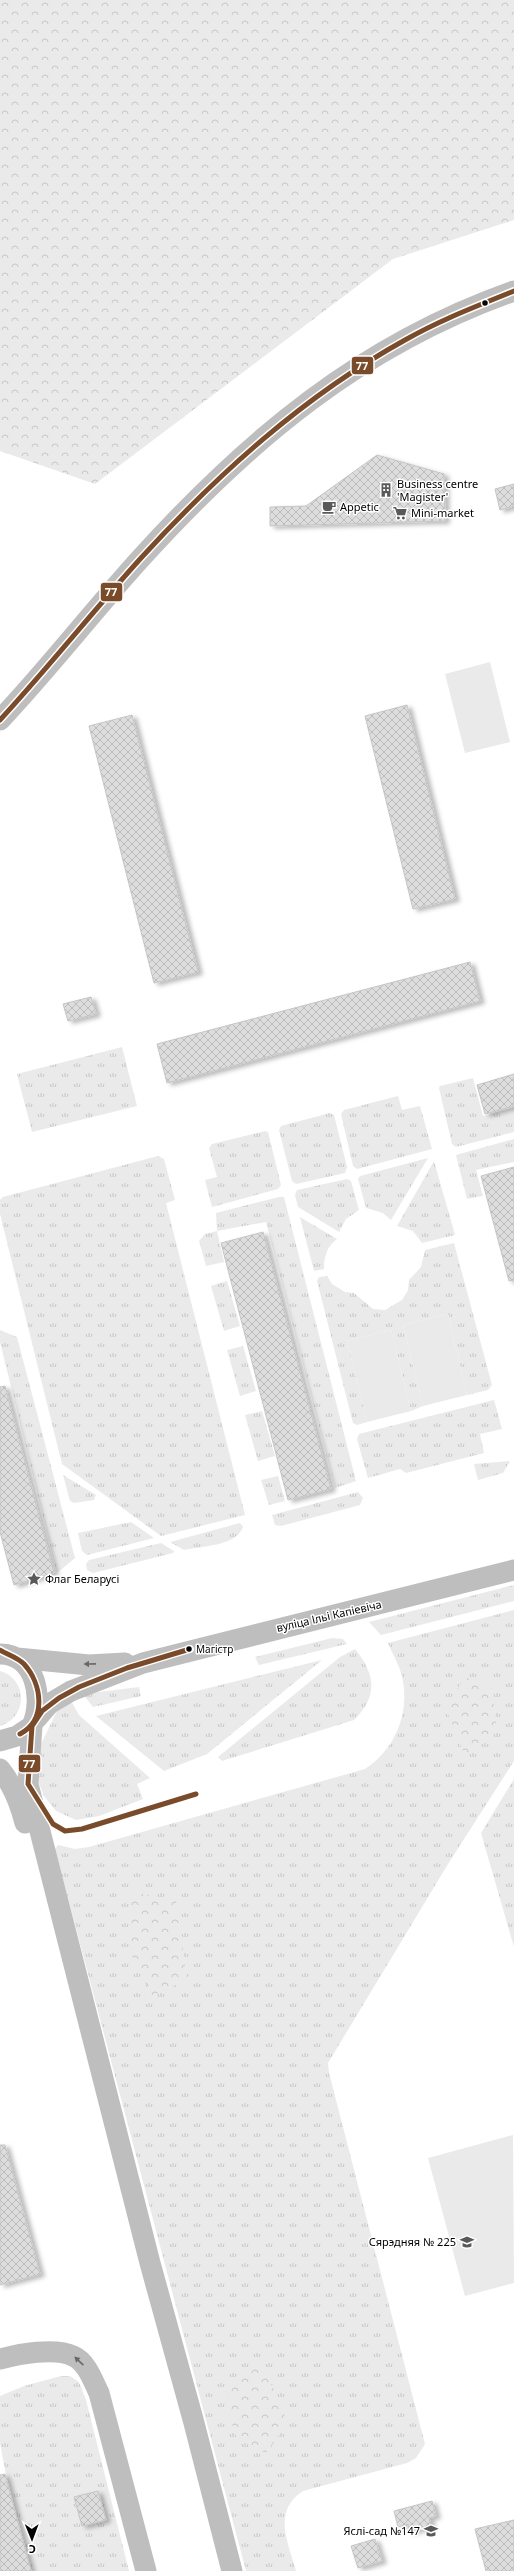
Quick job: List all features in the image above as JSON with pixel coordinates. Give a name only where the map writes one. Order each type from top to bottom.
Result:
[{"type":"street","points":[[0,720],[141,558],[234,463],[279,423],[348,372],[378,353],[446,318],[514,291]]},
{"type":"street","name":"вуліца Ільі Капіевіча","points":[[0,1741],[17,1736],[34,1722],[49,1704],[71,1691],[143,1663],[514,1570]]},
{"type":"street","points":[[6,1654],[31,1674],[37,1685],[39,1697],[34,1722],[28,1784],[52,1870],[57,1903],[232,2571]]},
{"type":"street","name":"вуліца Ільі Капіевіча","points":[[6,1654],[89,1665],[143,1663]]},
{"type":"street","points":[[0,1769],[8,1778],[19,1802],[41,1876],[57,1903]]},
{"type":"street","points":[[0,2359],[33,2353],[61,2353],[73,2356],[89,2373],[99,2393],[146,2571]]},
{"type":"green space","points":[[0,0],[514,0],[514,220],[393,259],[95,484],[0,451]]},
{"type":"green space","points":[[490,662],[510,742],[465,753],[445,674]]},
{"type":"green space","points":[[122,1047],[137,1106],[32,1132],[17,1074]]},
{"type":"green space","points":[[473,1078],[483,1116],[514,1108],[514,1132],[456,1147],[452,1144],[439,1088],[440,1086]]},
{"type":"green space","points":[[398,1096],[402,1110],[420,1106],[432,1149],[357,1169],[353,1166],[341,1114],[344,1110]]},
{"type":"green space","points":[[330,1113],[334,1115],[347,1167],[345,1173],[296,1184],[292,1181],[279,1130],[281,1126]]},
{"type":"green space","points":[[265,1131],[268,1132],[281,1185],[278,1189],[212,1207],[205,1180],[217,1177],[209,1148],[212,1144]]},
{"type":"green space","points":[[514,1139],[514,1162],[476,1170],[483,1196],[467,1199],[456,1155]]},
{"type":"green space","points":[[158,1156],[164,1159],[175,1200],[166,1203],[245,1515],[161,1536],[62,1464],[0,1214],[0,1200],[3,1197]]},
{"type":"green space","points":[[428,1158],[391,1220],[383,1213],[366,1208],[358,1179],[360,1176]]},
{"type":"green space","points":[[434,1161],[455,1235],[422,1243],[413,1231],[397,1226]]},
{"type":"green space","points":[[347,1179],[351,1181],[359,1210],[346,1219],[339,1232],[298,1207],[295,1195],[297,1190]]},
{"type":"green space","points":[[284,1197],[356,1481],[335,1488],[266,1222],[217,1231],[216,1213]]},
{"type":"green space","points":[[300,1217],[337,1239],[327,1252],[324,1269],[314,1271]]},
{"type":"green space","points":[[217,1231],[224,1262],[206,1266],[199,1241],[205,1234]]},
{"type":"green space","points":[[454,1243],[492,1385],[488,1390],[467,1395],[448,1314],[403,1325],[423,1406],[411,1411],[391,1330],[347,1341],[367,1422],[357,1425],[353,1423],[317,1281],[319,1277],[327,1276],[332,1284],[345,1292],[354,1293],[373,1309],[385,1310],[402,1300],[408,1290],[409,1280],[421,1267],[425,1250]]},
{"type":"green space","points":[[227,1281],[240,1326],[224,1331],[211,1286]]},
{"type":"green space","points":[[448,1314],[467,1395],[423,1406],[403,1325]]},
{"type":"green space","points":[[0,1330],[17,1337],[75,1558],[57,1573],[0,1342]]},
{"type":"green space","points":[[391,1330],[411,1411],[367,1422],[347,1341]]},
{"type":"green space","points":[[243,1346],[256,1391],[240,1396],[227,1350]]},
{"type":"green space","points":[[494,1400],[502,1429],[480,1434],[484,1453],[406,1473],[400,1469],[368,1478],[357,1439],[359,1434]]},
{"type":"green space","points":[[262,1411],[275,1456],[258,1461],[245,1415]]},
{"type":"green space","points":[[510,1461],[503,1473],[478,1480],[474,1464]]},
{"type":"green space","points":[[63,1475],[96,1495],[94,1500],[74,1503],[70,1501]]},
{"type":"green space","points":[[278,1476],[285,1501],[269,1505],[261,1480]]},
{"type":"green space","points":[[358,1492],[363,1498],[360,1505],[281,1526],[275,1525],[272,1515]]},
{"type":"green space","points":[[131,1522],[154,1538],[87,1555],[82,1551],[78,1533]]},
{"type":"green space","points":[[240,1523],[243,1527],[239,1533],[234,1538],[226,1542],[184,1550],[170,1542]]},
{"type":"green space","points":[[161,1543],[174,1551],[173,1553],[93,1573],[87,1570],[86,1564],[89,1560]]},
{"type":"green space","points":[[514,1585],[514,1601],[381,1635],[369,1622]]},
{"type":"green space","points":[[514,1610],[514,1761],[448,1864],[328,2063],[329,2073],[425,2444],[416,2458],[407,2463],[303,2491],[293,2499],[285,2517],[287,2538],[296,2571],[246,2571],[55,1849],[58,1845],[75,1849],[89,1847],[365,1769],[384,1752],[391,1742],[397,1731],[404,1707],[402,1676],[388,1643]]},
{"type":"green space","points":[[332,1638],[343,1639],[347,1644],[259,1665],[255,1657]]},
{"type":"green space","points":[[355,1649],[367,1668],[371,1685],[367,1702],[362,1711],[354,1720],[222,1761],[218,1757],[340,1657]]},
{"type":"green space","points":[[322,1660],[207,1754],[164,1771],[96,1716]]},
{"type":"green space","points":[[0,1671],[9,1675],[16,1682],[20,1690],[21,1698],[20,1707],[16,1715],[0,1726]]},
{"type":"green space","points":[[465,1678],[491,1682],[497,1730],[465,1756],[445,1706]]},
{"type":"green space","points":[[139,1687],[141,1696],[93,1707],[83,1694]]},
{"type":"green space","points":[[71,1701],[79,1715],[150,1778],[137,1784],[143,1799],[99,1816],[76,1820],[56,1811],[44,1796],[38,1781],[41,1744],[58,1709]]},
{"type":"green space","points":[[514,1779],[514,1947],[481,1833]]},
{"type":"green space","points":[[130,1891],[176,1901],[187,1980],[152,1996],[131,1954]]},
{"type":"green space","points":[[513,2135],[514,2283],[465,2296],[428,2158]]},
{"type":"green space","points":[[260,2365],[276,2393],[287,2424],[266,2453],[237,2439],[229,2413],[228,2403],[229,2396],[233,2389],[248,2374]]},
{"type":"green space","points":[[61,2376],[70,2376],[79,2382],[86,2400],[129,2571],[31,2571],[6,2475],[0,2443],[0,2396],[24,2386]]},
{"type":"building","name":"Business centre 'Magister'","points":[[377,455],[444,474],[445,521],[270,526],[270,507],[306,506]]},
{"type":"building","points":[[514,484],[514,506],[500,510],[495,489]]},
{"type":"building","points":[[407,705],[455,899],[413,909],[365,716]]},
{"type":"building","points":[[132,715],[198,972],[154,983],[89,726]]},
{"type":"building","points":[[470,962],[480,1001],[167,1083],[157,1044]]},
{"type":"building","points":[[91,997],[96,1014],[68,1021],[63,1004]]},
{"type":"building","points":[[514,1074],[514,1106],[485,1114],[477,1085]]},
{"type":"building","points":[[514,1167],[514,1280],[509,1281],[481,1176]]},
{"type":"building","points":[[263,1232],[331,1489],[288,1500],[221,1243]]},
{"type":"building","points":[[5,1386],[54,1573],[14,1585],[0,1532],[0,1387]]},
{"type":"building","points":[[0,2145],[5,2145],[40,2274],[0,2285]]},
{"type":"building","points":[[5,2474],[31,2571],[0,2571],[0,2475]]},
{"type":"building","points":[[98,2491],[106,2520],[82,2526],[74,2497]]},
{"type":"building","points":[[432,2501],[436,2516],[429,2518],[431,2526],[409,2532],[408,2524],[398,2527],[394,2511]]},
{"type":"building","points":[[514,2520],[514,2571],[486,2571],[475,2529]]},
{"type":"building","points":[[375,2539],[382,2561],[358,2568],[351,2546]]},
{"type":"transit line","name":"77","points":[[0,720],[141,558],[201,496],[264,438],[332,386],[405,340],[445,320],[514,291]]},
{"type":"transit line","name":"77","points":[[190,1649],[127,1668],[79,1687],[59,1698],[42,1711],[32,1726],[28,1784],[53,1824],[65,1831],[82,1829],[196,1794]]},
{"type":"transit line","name":"77","points":[[0,1650],[24,1664],[35,1681],[38,1691],[38,1711],[35,1720],[29,1728],[20,1734]]},
{"type":"place","name":"Business centre 'Magister'","points":[[386,490]]},
{"type":"place","name":"Appetic","points":[[329,507]]},
{"type":"place","name":"Mini-market","points":[[400,513]]},
{"type":"place","name":"Флаг Беларусі","points":[[34,1579]]},
{"type":"place","name":"Магістр","points":[[189,1649]]},
{"type":"place","name":"Сярэдняя № 225","points":[[467,2242]]},
{"type":"place","name":"Яслі-сад №147","points":[[431,2531]]}]
